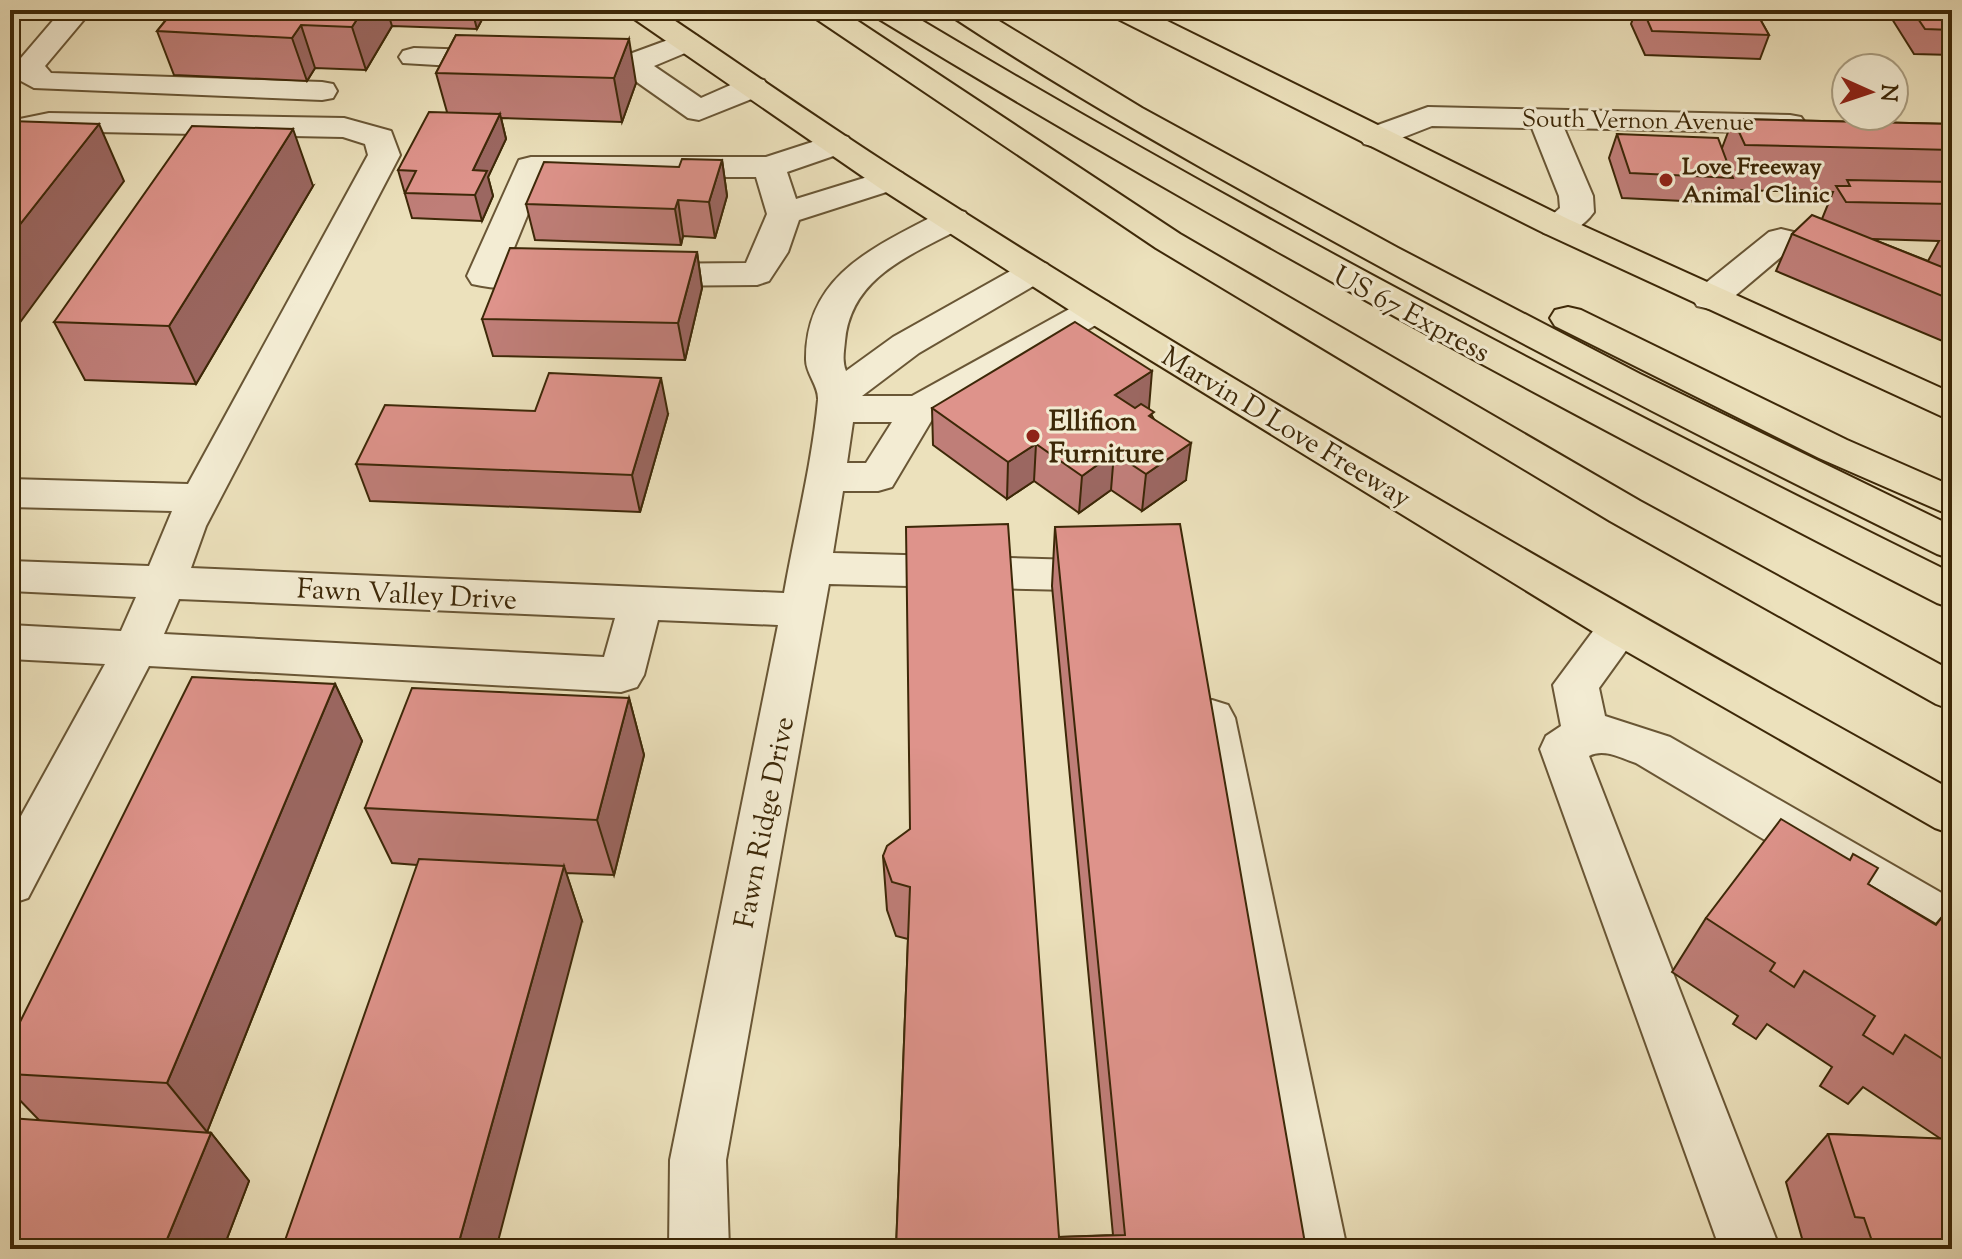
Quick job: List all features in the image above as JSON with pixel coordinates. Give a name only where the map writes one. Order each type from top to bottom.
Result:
[{"type":"main road","name":"Marvin D Love Freeway","points":[[640,10],[890,180],[1095,310],[1621,627],[1952,814]]},
{"type":"main road","points":[[822,10],[1168,241],[1625,511],[1952,692]]},
{"type":"main road","name":"US 67 Express","points":[[884,10],[1196,196],[1401,309],[1952,592]]},
{"type":"main road","points":[[961,10],[1038,61],[1441,286],[1786,464],[1952,544]]},
{"type":"main road","points":[[1122,10],[1556,226],[1952,408]]},
{"type":"main road","points":[[1245,178],[1467,268],[1833,449],[1952,502]]},
{"type":"street","points":[[78,10],[30,65],[32,75],[45,82],[322,91]]},
{"type":"street","points":[[414,57],[631,64],[687,42]]},
{"type":"street","points":[[141,85],[160,60]]},
{"type":"street","points":[[631,64],[699,111],[753,87]]},
{"type":"street","name":"South Vernon Avenue","points":[[1375,137],[1428,116],[1826,125]]},
{"type":"street","points":[[1543,117],[1576,196],[1577,212],[1556,226]]},
{"type":"street","points":[[10,131],[49,122],[344,128],[380,138],[384,155],[185,526],[167,583],[10,883]]},
{"type":"street","points":[[769,167],[784,214],[771,252],[757,274],[485,276],[531,167],[769,167],[837,144]]},
{"type":"street","points":[[784,214],[851,196],[890,180]]},
{"type":"street","name":"Fawn Ridge Drive","points":[[699,1249],[698,1160],[807,589],[837,403],[824,363],[828,327],[842,291],[876,261],[953,219]]},
{"type":"street","points":[[1710,298],[1781,239],[1823,249],[1952,298]]},
{"type":"street","points":[[837,403],[906,345],[1035,271]]},
{"type":"street","points":[[825,477],[878,477],[919,409],[1095,310]]},
{"type":"street","points":[[837,403],[919,409]]},
{"type":"street","points":[[10,493],[201,498]]},
{"type":"street","name":"Fawn Valley Drive","points":[[10,576],[641,604],[807,589],[1158,578]]},
{"type":"street","points":[[10,642],[621,675],[641,604]]},
{"type":"street","points":[[1586,734],[1576,685],[1621,627]]},
{"type":"street","points":[[1204,674],[1317,1249]]},
{"type":"street","points":[[1750,1249],[1563,749],[1586,734],[1612,735],[1653,750],[1952,925]]},
{"type":"building","points":[[174,10],[363,10],[352,27],[301,25],[292,38],[157,31]]},
{"type":"building","points":[[1643,10],[1755,10],[1769,35],[1652,31]]},
{"type":"building","points":[[1912,10],[1952,10],[1952,30],[1925,29]]},
{"type":"building","points":[[456,35],[629,39],[614,78],[436,73]]},
{"type":"building","points":[[429,112],[500,114],[473,170],[487,171],[475,195],[405,193],[416,171],[398,170]]},
{"type":"building","points":[[1733,119],[1830,121],[1830,132],[1910,132],[1910,123],[1952,124],[1952,150],[1745,145]]},
{"type":"building","points":[[10,121],[99,124],[10,237]]},
{"type":"building","points":[[192,126],[293,129],[169,326],[54,322]]},
{"type":"building","points":[[1617,134],[1718,138],[1733,178],[1630,173]]},
{"type":"building","points":[[682,159],[722,160],[709,202],[678,200],[675,209],[526,204],[544,162],[679,167]]},
{"type":"building","points":[[1847,180],[1952,182],[1952,204],[1846,202],[1836,186],[1850,186]]},
{"type":"building","points":[[1812,215],[1952,271],[1952,300],[1792,234]]},
{"type":"building","points":[[510,248],[697,252],[678,323],[482,319]]},
{"type":"building","points":[[1075,322],[1152,371],[1115,395],[1135,408],[1141,404],[1154,412],[1149,416],[1191,443],[1146,474],[1114,453],[1082,476],[1036,444],[1008,462],[932,408]]},
{"type":"building","points":[[549,373],[661,378],[632,475],[356,464],[385,405],[535,411]]},
{"type":"building","points":[[1008,524],[1059,1237],[1125,1235],[1055,527],[1180,524],[1306,1249],[896,1249],[910,887],[892,882],[883,856],[887,846],[910,829],[906,527]]},
{"type":"building","points":[[192,677],[335,684],[167,1083],[10,1074],[10,1042]]},
{"type":"building","points":[[412,688],[629,698],[597,820],[365,808]]},
{"type":"building","points":[[1781,819],[1850,860],[1853,854],[1878,868],[1868,884],[1936,925],[1946,912],[1952,916],[1952,1065],[1905,1035],[1893,1054],[1863,1035],[1875,1016],[1804,971],[1794,987],[1770,971],[1775,963],[1706,918]]},
{"type":"building","points":[[419,859],[564,866],[457,1249],[282,1249]]},
{"type":"building","points":[[10,1118],[211,1133],[163,1249],[10,1249]]},
{"type":"building","points":[[1828,1134],[1952,1139],[1952,1249],[1849,1249],[1847,1243],[1873,1244],[1864,1218],[1855,1217]]},
{"type":"place","name":"Love Freeway Animal Clinic","points":[[1666,180]]},
{"type":"place","name":"Ellifion Furniture","points":[[1033,436]]}]
